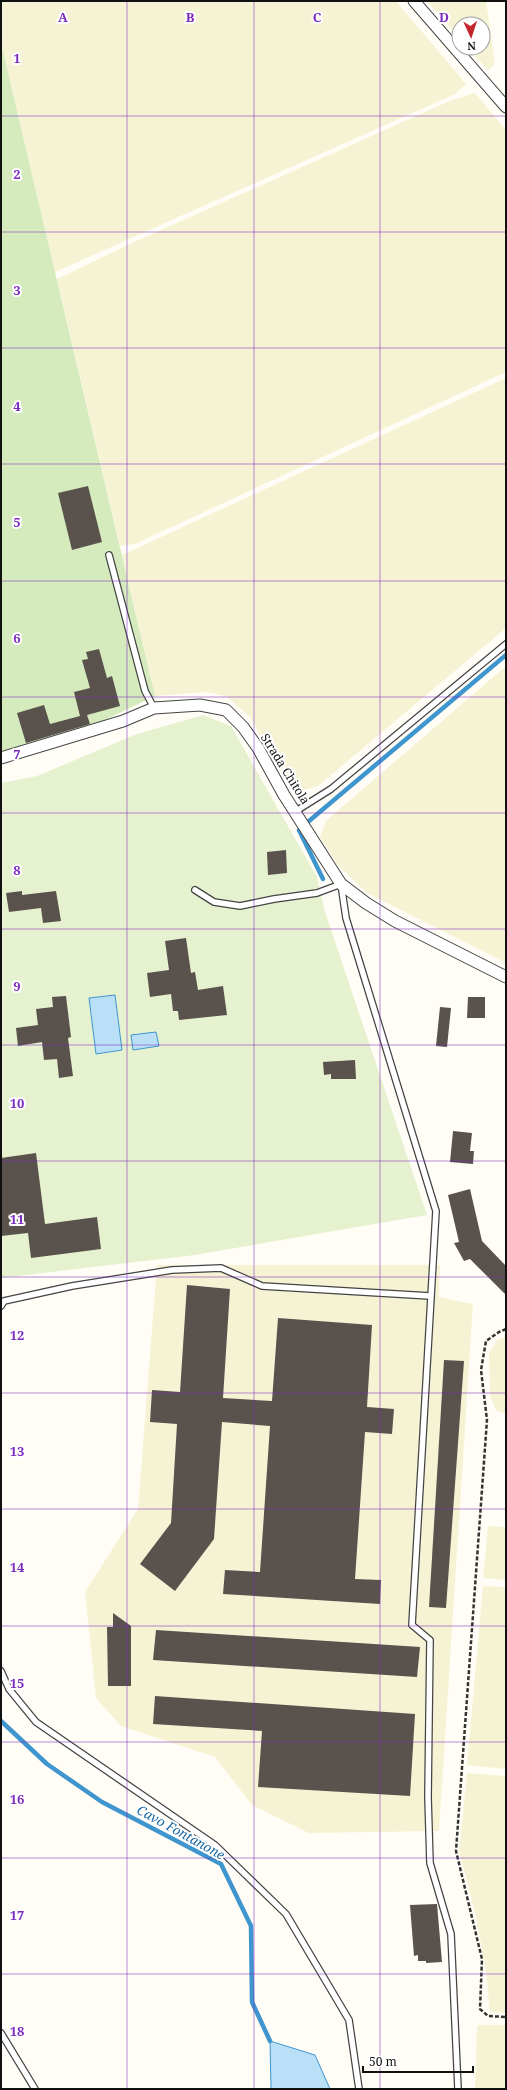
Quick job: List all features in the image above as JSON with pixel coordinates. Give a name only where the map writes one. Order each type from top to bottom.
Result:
[{"type":"street","points":[[414,1],[506,107]]},
{"type":"street","name":"Strada Chitola","points":[[1,758],[123,721],[154,708],[200,705],[226,710],[243,727],[258,748],[284,795],[296,811],[341,884],[366,903],[395,921],[506,977]]},
{"type":"lane","points":[[109,555],[145,691],[154,708]]},
{"type":"lane","points":[[296,811],[332,789],[506,644]]},
{"type":"lane","points":[[195,890],[214,902],[240,906],[274,899],[317,893],[341,884],[346,918],[436,1211],[412,1625],[430,1640],[428,1797],[430,1863],[451,1934],[458,2089]]},
{"type":"lane","points":[[1,1306],[4,1301],[72,1286],[172,1270],[221,1268],[262,1286],[430,1296]]},
{"type":"lane","points":[[1,1671],[9,1689],[36,1722],[215,1845],[286,1914],[349,2020],[359,2089]]},
{"type":"lane","points":[[1,2033],[35,2089]]},
{"type":"path","points":[[506,1329],[486,1341],[481,1370],[487,1420],[456,1851],[482,1959],[480,2009],[488,2016],[506,2017]]},
{"type":"shaded area","points":[[1,1],[396,1],[466,84],[455,94],[55,272],[1,43]]},
{"type":"shaded area","points":[[427,1],[486,1],[488,16],[451,16],[451,29]]},
{"type":"shaded area","points":[[491,36],[495,64],[488,70],[475,56],[491,56]]},
{"type":"shaded area","points":[[475,93],[506,130],[506,372],[135,544],[120,546],[57,279],[134,242],[452,100]]},
{"type":"shaded area","points":[[506,378],[506,628],[318,786],[304,790],[290,787],[250,717],[226,696],[206,692],[155,696],[122,555]]},
{"type":"shaded area","points":[[506,666],[506,963],[367,893],[338,865],[320,837],[326,821]]},
{"type":"shaded area","points":[[157,1265],[440,1265],[439,1297],[473,1304],[439,1831],[309,1833],[252,1805],[215,1757],[121,1726],[96,1698],[85,1592],[138,1509]]},
{"type":"shaded area","points":[[506,1337],[506,1414],[496,1410],[490,1396],[489,1353],[497,1340]]},
{"type":"shaded area","points":[[488,1526],[506,1527],[506,1580],[483,1578]]},
{"type":"shaded area","points":[[483,1586],[506,1587],[506,1769],[467,1765]]},
{"type":"shaded area","points":[[467,1773],[506,1776],[506,2013],[490,2012],[486,1971],[475,1912],[459,1851]]},
{"type":"shaded area","points":[[477,2025],[506,2025],[506,2089],[475,2089]]},
{"type":"green space","points":[[1,43],[155,696],[94,725],[1,754]]},
{"type":"green space","points":[[203,715],[231,726],[317,877],[325,912],[427,1215],[195,1255],[1,1278],[1,783],[37,776],[137,734]]},
{"type":"water","points":[[115,995],[122,1050],[96,1054],[89,998]]},
{"type":"water","points":[[156,1032],[159,1046],[133,1050],[131,1035]]},
{"type":"water","points":[[270,2041],[315,2055],[330,2089],[271,2089]]},
{"type":"building","points":[[88,486],[102,542],[72,550],[58,493]]},
{"type":"building","points":[[99,649],[107,678],[112,676],[120,706],[87,715],[90,724],[26,743],[17,713],[44,705],[50,724],[80,716],[74,692],[90,688],[82,660],[88,659],[86,652]]},
{"type":"building","points":[[286,850],[287,873],[268,875],[267,852]]},
{"type":"building","points":[[22,891],[22,895],[56,891],[61,921],[43,923],[41,908],[9,912],[6,893]]},
{"type":"building","points":[[186,938],[191,973],[195,972],[198,990],[223,986],[227,1015],[179,1020],[178,1011],[173,1011],[171,994],[150,997],[147,973],[169,970],[165,941]]},
{"type":"building","points":[[66,996],[71,1037],[68,1038],[73,1076],[59,1078],[57,1059],[44,1060],[42,1042],[18,1046],[16,1028],[38,1025],[36,1009],[53,1007],[52,997]]},
{"type":"building","points":[[468,997],[485,997],[485,1018],[467,1018]]},
{"type":"building","points":[[440,1007],[451,1008],[447,1047],[436,1046]]},
{"type":"building","points":[[355,1060],[356,1079],[331,1079],[331,1074],[324,1075],[323,1062]]},
{"type":"building","points":[[453,1131],[472,1133],[470,1151],[474,1151],[473,1164],[450,1162]]},
{"type":"building","points":[[36,1153],[45,1224],[97,1217],[101,1249],[31,1258],[28,1233],[1,1236],[1,1158]]},
{"type":"building","points":[[470,1189],[482,1241],[506,1266],[506,1295],[470,1259],[464,1261],[454,1243],[459,1242],[448,1195]]},
{"type":"building","points":[[187,1285],[230,1289],[223,1398],[272,1401],[278,1318],[372,1325],[367,1407],[394,1409],[392,1434],[365,1432],[355,1579],[381,1580],[380,1604],[223,1594],[225,1570],[260,1572],[270,1426],[222,1422],[214,1539],[175,1591],[140,1564],[171,1523],[177,1424],[150,1422],[152,1390],[180,1392]]},
{"type":"building","points":[[444,1360],[464,1361],[446,1608],[429,1607]]},
{"type":"building","points":[[113,1613],[131,1626],[131,1686],[108,1686],[107,1627],[113,1627]]},
{"type":"building","points":[[156,1630],[420,1647],[417,1677],[153,1660]]},
{"type":"building","points":[[155,1696],[415,1714],[410,1796],[258,1787],[262,1731],[153,1724]]},
{"type":"building","points":[[437,1904],[442,1962],[426,1963],[426,1961],[418,1961],[418,1955],[414,1956],[410,1905]]},
{"type":"waterway","points":[[309,821],[506,655]]},
{"type":"waterway","points":[[299,830],[323,879]]},
{"type":"waterway","name":"Cavo Fontanone","points":[[1,1721],[47,1764],[102,1802],[221,1864],[251,1926],[252,2002],[270,2041]]}]
